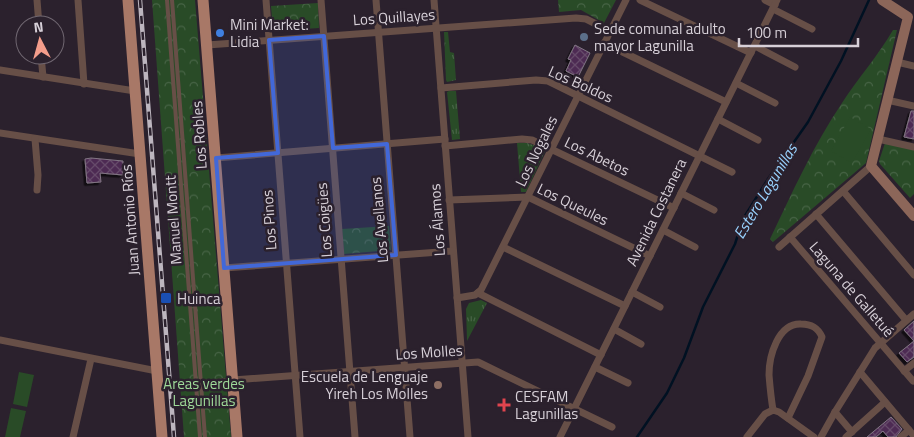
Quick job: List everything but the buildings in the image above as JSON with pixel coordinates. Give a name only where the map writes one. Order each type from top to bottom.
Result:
[{"type":"main road","name":"Juan Antonio Ríos","points":[[128,0],[162,437]]},
{"type":"main road","name":"Los Robles","points":[[203,0],[224,268]]},
{"type":"main road","points":[[224,268],[237,437]]},
{"type":"street","points":[[37,0],[38,15]]},
{"type":"street","points":[[78,0],[84,84]]},
{"type":"street","name":"Los Pinos","points":[[266,0],[300,437]]},
{"type":"street","name":"Los Coigües","points":[[321,0],[355,437]]},
{"type":"street","name":"Los Avellanos","points":[[376,0],[410,437]]},
{"type":"street","name":"Los Álamos","points":[[434,0],[468,437]]},
{"type":"street","name":"Los Nogales","points":[[478,294],[626,0]]},
{"type":"street","points":[[640,0],[751,53]]},
{"type":"street","points":[[765,0],[812,29]]},
{"type":"street","points":[[779,247],[871,166],[897,62],[911,17],[882,0]]},
{"type":"street","name":"Avenida Costanera","points":[[560,437],[775,5]]},
{"type":"street","name":"Los Quillayes","points":[[207,45],[579,18],[588,20],[610,31]]},
{"type":"street","points":[[604,43],[726,102]]},
{"type":"street","points":[[754,46],[795,67]]},
{"type":"street","points":[[897,62],[914,66]]},
{"type":"street","points":[[42,65],[43,77]]},
{"type":"street","points":[[0,70],[135,92]]},
{"type":"street","name":"Los Boldos","points":[[440,88],[540,80],[552,83],[732,172]]},
{"type":"street","points":[[736,83],[775,102]]},
{"type":"street","points":[[887,100],[914,106]]},
{"type":"street","points":[[718,119],[758,140]]},
{"type":"street","points":[[0,133],[140,154]]},
{"type":"street","points":[[35,139],[38,175],[37,190]]},
{"type":"street","name":"Los Abetos","points":[[216,158],[387,144],[526,139],[537,142],[674,208]]},
{"type":"street","points":[[878,139],[914,147]]},
{"type":"street","points":[[871,166],[914,216]]},
{"type":"street","points":[[843,190],[914,275]]},
{"type":"street","points":[[682,193],[714,210]]},
{"type":"street","name":"Los Queules","points":[[449,200],[528,197],[650,256]]},
{"type":"street","points":[[816,214],[906,320]]},
{"type":"street","points":[[663,230],[695,247]]},
{"type":"street","name":"Laguna de Galletué","points":[[790,237],[913,381]]},
{"type":"street","points":[[503,247],[625,306]]},
{"type":"street","points":[[224,268],[453,251]]},
{"type":"street","points":[[632,292],[660,307]]},
{"type":"street","points":[[457,298],[478,294],[601,355]]},
{"type":"street","points":[[821,437],[880,342],[914,314]]},
{"type":"street","points":[[772,410],[769,373],[778,340],[787,328],[799,324],[813,326],[819,330],[822,337],[811,369],[788,418]]},
{"type":"street","points":[[614,329],[641,344]]},
{"type":"street","points":[[0,340],[157,371]]},
{"type":"street","points":[[73,437],[91,359]]},
{"type":"street","name":"Los Molles","points":[[233,380],[476,362],[484,364],[612,427]]},
{"type":"street","points":[[904,371],[914,363]]},
{"type":"street","points":[[595,367],[628,383]]},
{"type":"street","points":[[860,372],[912,433],[901,437]]},
{"type":"street","points":[[835,412],[849,434],[885,402]]},
{"type":"street","points":[[748,437],[765,414],[772,410],[788,418],[814,437]]},
{"type":"lane","name":"Manuel Montt","points":[[167,0],[198,382],[205,437]]},
{"type":"lane","name":"Manuel Montt","points":[[172,0],[198,382],[200,437]]},
{"type":"lane","points":[[198,382],[233,380]]},
{"type":"highlighted area","points":[[324,36],[333,148],[387,144],[396,255],[224,268],[216,158],[278,153],[269,40]]},
{"type":"green space","name":"Areas verdes Lagunillas","points":[[152,0],[195,0],[231,437],[184,437]]},
{"type":"green space","points":[[558,0],[616,0],[604,23],[581,10],[559,12]]},
{"type":"green space","points":[[318,3],[319,28],[273,31],[271,6]]},
{"type":"green space","points":[[893,30],[897,30],[866,163],[773,242],[770,239],[803,170],[831,119]]},
{"type":"green space","points":[[444,32],[448,32],[450,52],[454,53],[456,80],[447,82],[446,80]]},
{"type":"green space","points":[[456,91],[460,139],[452,140],[447,92]]},
{"type":"green space","points":[[850,117],[871,129],[852,163],[831,151]]},
{"type":"green space","points":[[517,143],[527,143],[546,149],[526,192],[521,192]]},
{"type":"green space","points":[[885,143],[914,150],[914,194],[910,198],[880,164],[879,161]]},
{"type":"green space","points":[[389,226],[391,250],[344,254],[342,229]]},
{"type":"green space","points":[[481,300],[487,303],[467,341],[466,309],[469,303]]},
{"type":"green space","points":[[19,372],[34,375],[27,407],[13,404]]},
{"type":"green space","points":[[11,408],[26,411],[20,437],[5,437]]},
{"type":"waterway","name":"Estero Lagunillas","points":[[637,437],[667,393],[684,358],[703,307],[735,244],[743,219],[808,122],[841,61],[869,0]]},
{"type":"railway","points":[[140,0],[174,437]]},
{"type":"place","name":"Mini Market: Lidia","points":[[220,33]]},
{"type":"place","name":"Sede comunal adulto mayor Lagunilla","points":[[584,37]]},
{"type":"place","name":"Huinca","points":[[166,298]]},
{"type":"place","name":"Escuela de Lenguaje Yireh Los Molles","points":[[438,385]]},
{"type":"place","name":"CESFAM Lagunillas","points":[[504,405]]}]
